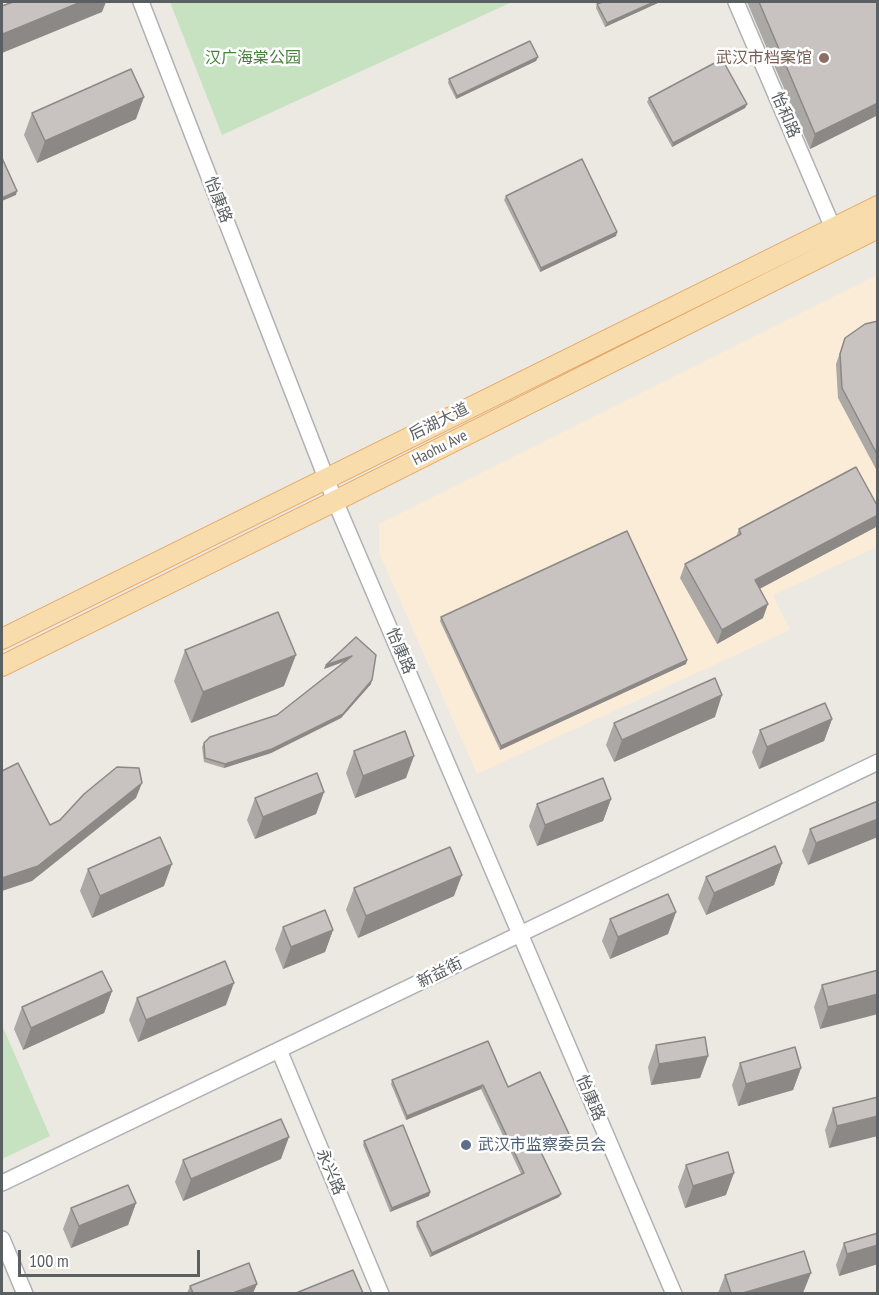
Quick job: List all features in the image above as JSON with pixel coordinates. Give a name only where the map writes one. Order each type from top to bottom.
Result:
[{"type":"main road","name":"后湖大道","points":[[2,639],[878,206]]},
{"type":"main road","name":"Haohu Ave","points":[[2,666],[878,228]]},
{"type":"street","name":"怡康路","points":[[141,2],[335,501],[674,1293]]},
{"type":"street","name":"怡和路","points":[[736,2],[833,228]]},
{"type":"street","name":"新益街","points":[[2,1183],[878,762]]},
{"type":"street","name":"永兴路","points":[[279,1050],[381,1293]]},
{"type":"street","points":[[2,1239],[26,1293]]},
{"type":"shaded area","points":[[877,275],[877,547],[773,595],[790,630],[477,774],[379,553],[379,524]]},
{"type":"green space","name":"汉广海棠公园","points":[[170,2],[512,2],[222,135]]},
{"type":"green space","points":[[2,1025],[50,1136],[2,1159]]},
{"type":"building","points":[[13,2],[81,2],[3,34],[2,6]]},
{"type":"building","points":[[654,2],[607,23],[597,4]]},
{"type":"building","name":"武汉市档案馆","points":[[759,2],[878,2],[878,103],[815,134]]},
{"type":"building","points":[[530,41],[538,57],[457,96],[449,79]]},
{"type":"building","points":[[722,59],[747,104],[673,143],[649,98]]},
{"type":"building","points":[[131,69],[144,97],[45,141],[32,113]]},
{"type":"building","points":[[2,158],[17,191],[2,198]]},
{"type":"building","points":[[582,159],[617,232],[541,268],[506,196]]},
{"type":"building","points":[[878,321],[878,456],[842,388],[840,354],[845,338],[865,324]]},
{"type":"building","points":[[856,467],[878,507],[878,515],[755,580],[768,604],[722,630],[685,564],[741,534],[739,529]]},
{"type":"building","points":[[627,531],[687,660],[501,746],[441,617]]},
{"type":"building","points":[[278,612],[296,655],[203,692],[185,650]]},
{"type":"building","points":[[356,637],[376,655],[372,680],[343,714],[272,749],[225,764],[205,758],[204,743],[210,737],[277,715],[352,656],[326,665]]},
{"type":"building","points":[[715,678],[722,695],[622,740],[614,723]]},
{"type":"building","points":[[825,703],[832,719],[767,747],[760,730]]},
{"type":"building","points":[[405,731],[414,756],[363,776],[354,751]]},
{"type":"building","points":[[18,763],[50,825],[60,820],[84,794],[117,767],[139,768],[142,783],[38,866],[2,878],[2,771]]},
{"type":"building","points":[[317,773],[324,792],[263,817],[255,798]]},
{"type":"building","points":[[603,778],[611,799],[545,825],[537,804]]},
{"type":"building","points":[[878,801],[878,819],[816,843],[810,829]]},
{"type":"building","points":[[160,837],[172,864],[100,896],[88,869]]},
{"type":"building","points":[[775,846],[782,863],[714,893],[706,877]]},
{"type":"building","points":[[450,847],[462,875],[366,916],[354,888]]},
{"type":"building","points":[[668,894],[676,912],[618,937],[610,919]]},
{"type":"building","points":[[325,910],[333,930],[291,947],[283,927]]},
{"type":"building","points":[[225,961],[234,983],[146,1020],[137,998]]},
{"type":"building","points":[[878,970],[878,994],[828,1007],[822,985]]},
{"type":"building","points":[[102,971],[112,991],[31,1028],[22,1007]]},
{"type":"building","points":[[705,1037],[708,1056],[659,1064],[656,1045]]},
{"type":"building","points":[[488,1041],[508,1087],[540,1072],[569,1134],[539,1148],[561,1194],[432,1253],[417,1222],[524,1173],[483,1085],[407,1116],[392,1080]]},
{"type":"building","points":[[795,1047],[801,1068],[746,1084],[740,1063]]},
{"type":"building","points":[[878,1097],[878,1116],[837,1126],[833,1108]]},
{"type":"building","points":[[281,1119],[289,1137],[191,1179],[183,1160]]},
{"type":"building","points":[[403,1125],[430,1192],[392,1208],[364,1141]]},
{"type":"building","points":[[728,1152],[734,1173],[693,1186],[686,1165]]},
{"type":"building","points":[[128,1185],[136,1203],[79,1226],[71,1208]]},
{"type":"building","points":[[878,1233],[878,1245],[847,1254],[844,1243]]},
{"type":"building","points":[[804,1251],[811,1273],[743,1293],[731,1293],[725,1275]]},
{"type":"building","points":[[249,1263],[257,1284],[233,1293],[193,1293],[190,1286]]},
{"type":"building","points":[[353,1270],[363,1293],[296,1293]]},
{"type":"place","name":"武汉市档案馆","points":[[824,58]]},
{"type":"place","name":"武汉市监察委员会","points":[[466,1145]]}]
